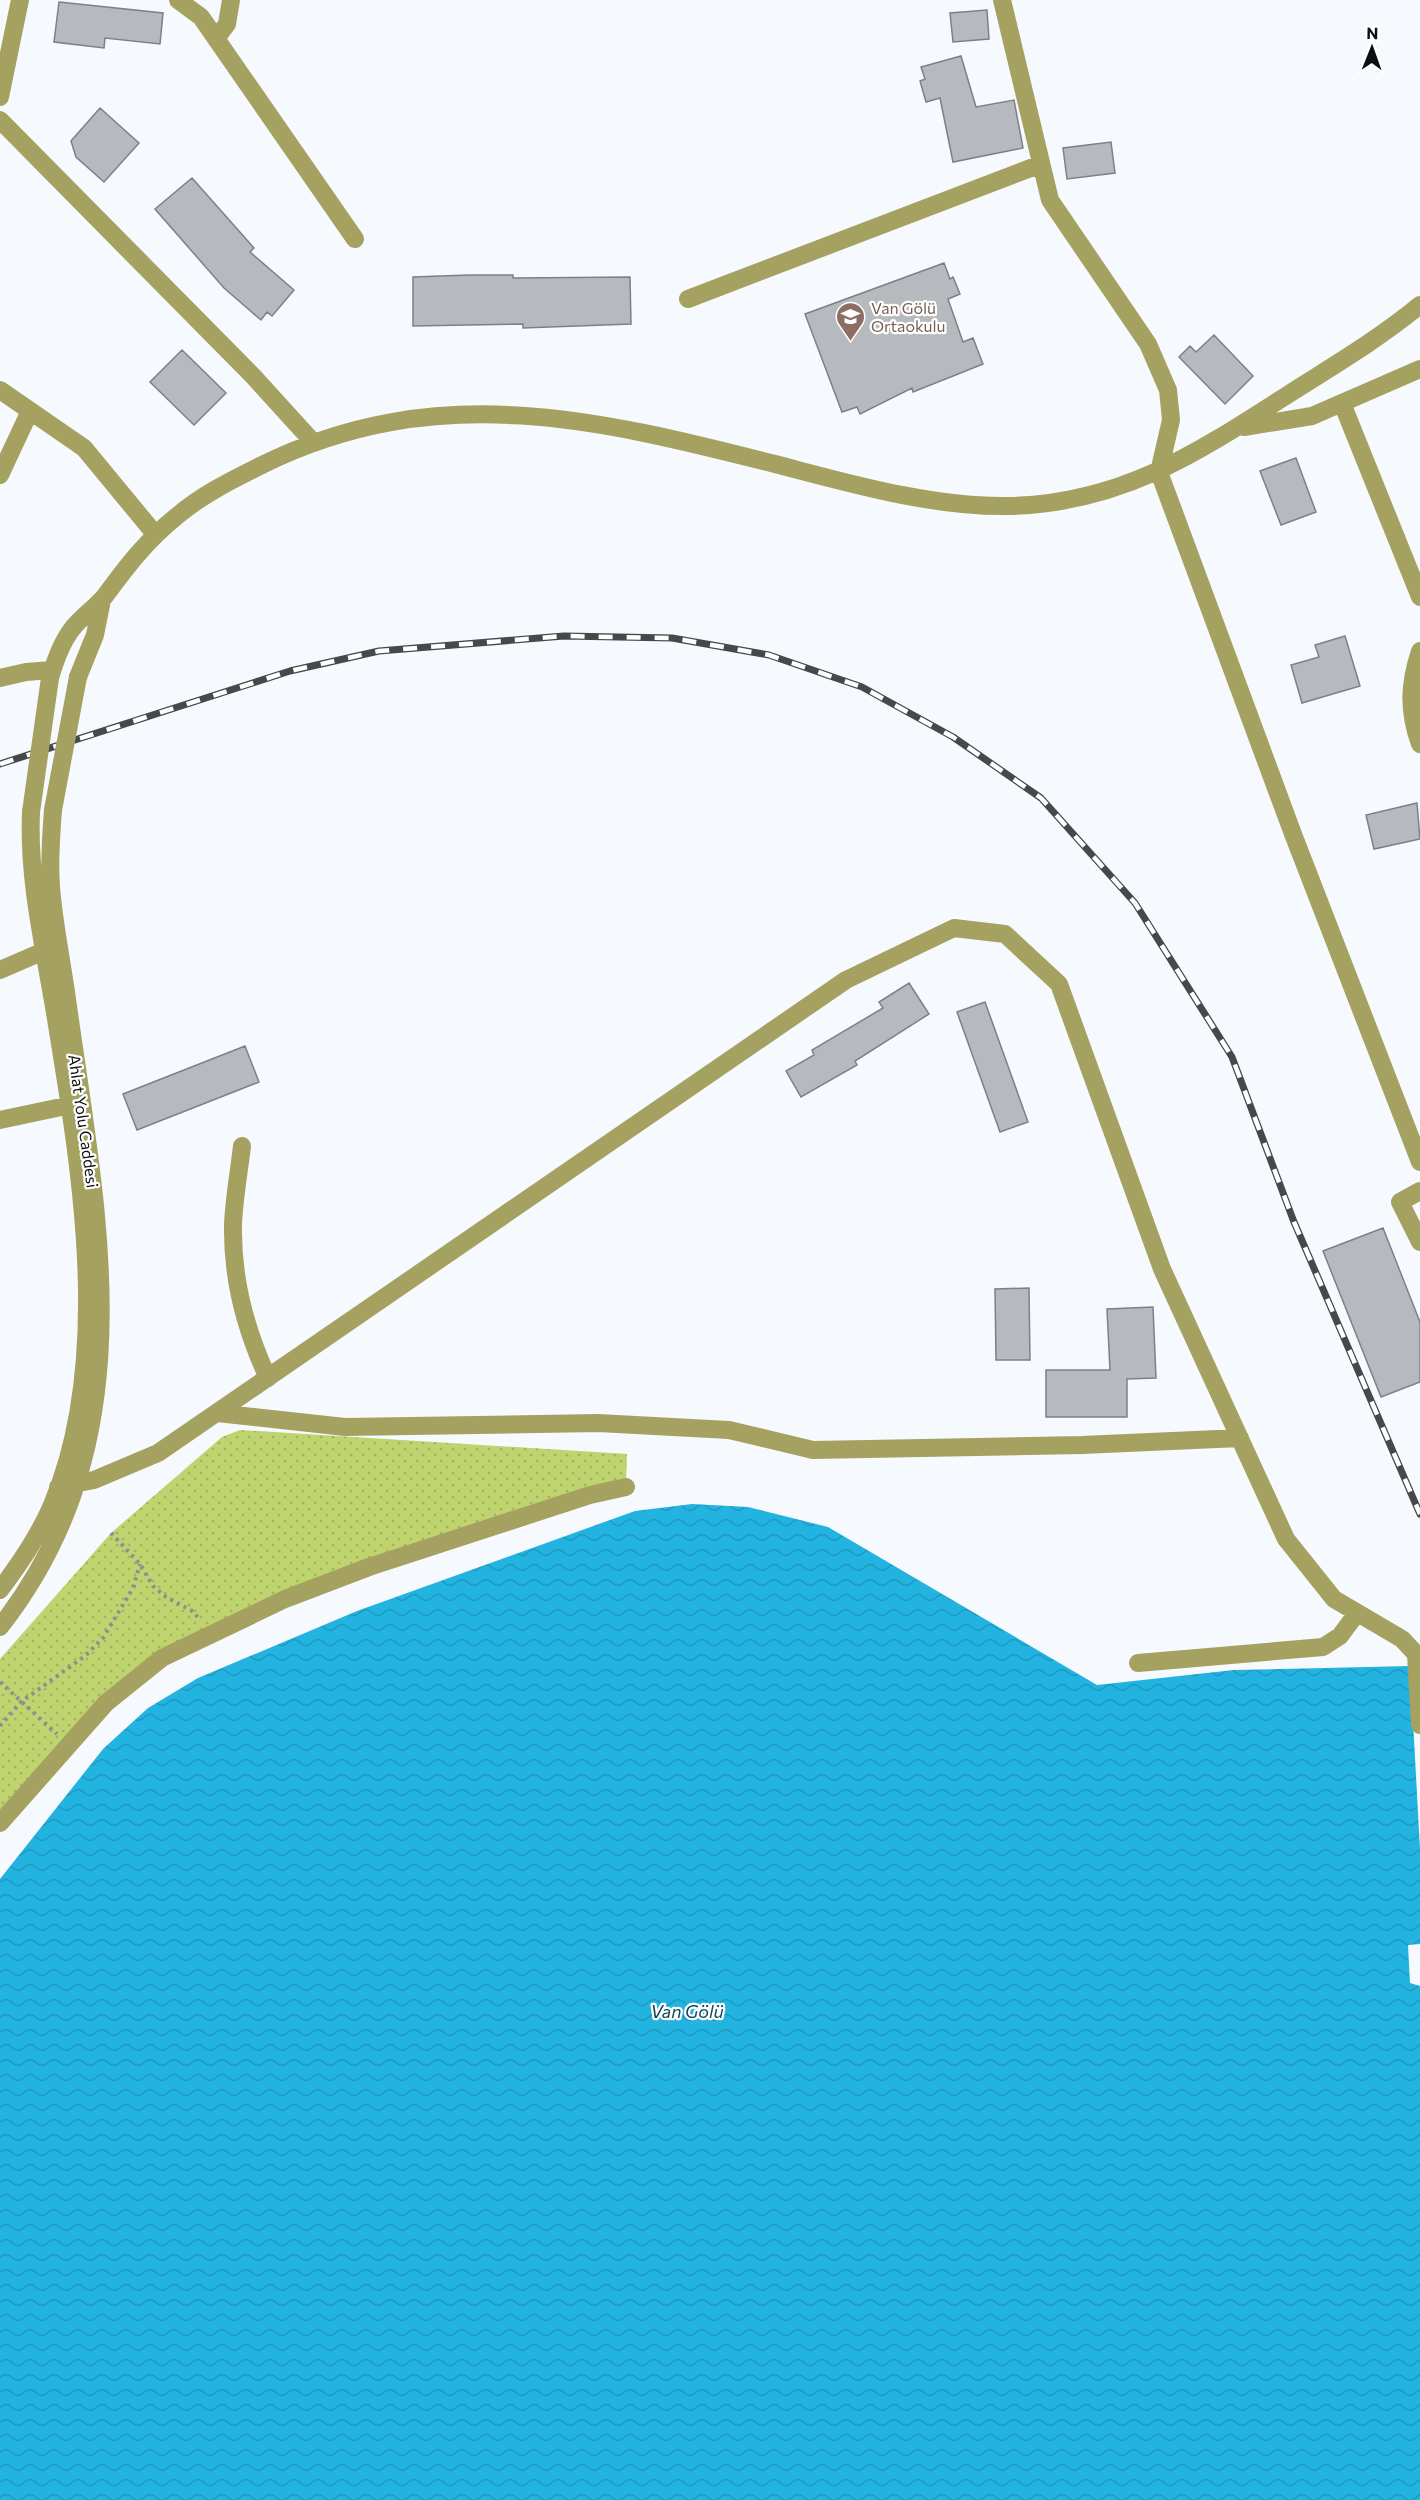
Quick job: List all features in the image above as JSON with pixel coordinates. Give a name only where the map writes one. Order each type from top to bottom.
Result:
[{"type":"street","points":[[0,97],[20,0]]},
{"type":"street","points":[[178,0],[195,11],[216,39],[355,238]]},
{"type":"street","points":[[216,39],[228,24],[231,0]]},
{"type":"street","points":[[1002,0],[1050,200],[1148,344],[1168,390],[1171,420],[1159,472],[1293,834],[1420,1162]]},
{"type":"street","points":[[0,120],[253,376],[313,442]]},
{"type":"street","points":[[688,299],[1041,165]]},
{"type":"street","points":[[102,600],[136,553],[155,534],[198,499],[228,481],[313,442],[347,432],[461,413],[526,414],[652,433],[811,474],[957,503],[1010,506],[1068,500],[1116,489],[1159,472],[1236,428],[1389,330],[1420,305]]},
{"type":"street","points":[[1236,428],[1312,416],[1420,369]]},
{"type":"street","points":[[0,390],[84,448],[155,534]]},
{"type":"street","points":[[1342,403],[1420,597]]},
{"type":"street","points":[[0,475],[30,411]]},
{"type":"street","name":"Ahlat Yolu Caddesi","points":[[75,1104],[44,951],[32,874],[31,812],[51,674],[58,654],[72,628],[102,600]]},
{"type":"street","name":"Ahlat Yolu Caddesi","points":[[0,1627],[39,1565],[65,1516],[79,1398],[88,1298],[86,1238],[75,1104],[51,886],[53,810],[78,677],[95,635],[102,600]]},
{"type":"street","points":[[1420,651],[1411,680],[1410,704],[1420,744]]},
{"type":"street","points":[[0,678],[26,672],[51,674]]},
{"type":"street","points":[[67,1486],[94,1480],[158,1453],[846,980],[954,928],[1005,934],[1059,984],[1162,1269],[1286,1539],[1334,1599],[1402,1639],[1416,1654],[1420,1725]]},
{"type":"street","points":[[0,970],[44,951]]},
{"type":"street","points":[[0,1120],[75,1104]]},
{"type":"street","points":[[242,1146],[233,1226],[235,1260],[246,1320],[253,1345],[268,1378]]},
{"type":"street","points":[[1420,1191],[1400,1202],[1420,1242]]},
{"type":"street","points":[[217,1413],[345,1427],[598,1424],[729,1430],[813,1450],[1082,1445],[1240,1438]]},
{"type":"street","name":"Ahlat Yolu Caddesi","points":[[0,1590],[28,1552],[67,1486]]},
{"type":"street","points":[[0,1823],[68,1744],[127,1684],[162,1658],[202,1636],[285,1599],[369,1567],[590,1495],[626,1488]]},
{"type":"street","points":[[1138,1663],[1323,1647],[1340,1636],[1357,1613]]},
{"type":"path","points":[[111,1533],[140,1564],[153,1586],[166,1597],[198,1615],[202,1636]]},
{"type":"path","points":[[0,1726],[21,1702],[85,1656],[103,1638],[133,1588],[140,1564]]},
{"type":"path","points":[[0,1682],[68,1744]]},
{"type":"green space","points":[[240,1430],[627,1454],[626,1487],[369,1567],[162,1658],[0,1823],[0,1659],[111,1533],[222,1437]]},
{"type":"water","name":"Van Gölü","points":[[692,1504],[748,1507],[828,1527],[1097,1685],[1234,1670],[1410,1666],[1420,1849],[1420,1944],[1408,1945],[1410,1983],[1420,1986],[1420,2500],[0,2500],[0,1879],[103,1749],[148,1708],[198,1678],[357,1611],[635,1511]]},
{"type":"building","points":[[59,2],[163,13],[160,44],[105,38],[104,48],[54,42]]},
{"type":"building","points":[[987,10],[989,39],[953,42],[950,13]]},
{"type":"building","points":[[961,56],[976,107],[1014,100],[1023,148],[953,162],[940,98],[926,102],[920,81],[925,79],[921,67]]},
{"type":"building","points":[[100,108],[139,143],[104,182],[76,157],[71,141]]},
{"type":"building","points":[[1111,142],[1115,173],[1067,179],[1063,148]]},
{"type":"building","points":[[192,178],[254,248],[250,252],[294,290],[272,316],[267,312],[261,320],[224,288],[155,209]]},
{"type":"building","points":[[944,263],[950,279],[953,277],[960,294],[948,299],[963,342],[973,338],[983,364],[913,392],[912,388],[860,414],[857,407],[842,412],[805,314]]},
{"type":"building","points":[[513,275],[513,278],[630,277],[631,324],[523,328],[523,324],[413,326],[413,277]]},
{"type":"building","points":[[1214,335],[1253,376],[1225,404],[1179,357],[1190,346],[1196,352]]},
{"type":"building","points":[[182,350],[226,393],[194,425],[150,382]]},
{"type":"building","points":[[1296,458],[1316,512],[1281,525],[1260,471]]},
{"type":"building","points":[[1345,636],[1360,686],[1302,703],[1291,665],[1319,657],[1315,645]]},
{"type":"building","points":[[1417,803],[1420,839],[1374,849],[1366,815]]},
{"type":"building","points":[[909,983],[929,1014],[855,1061],[857,1065],[801,1097],[786,1071],[814,1055],[812,1050],[883,1008],[879,1002]]},
{"type":"building","points":[[985,1002],[1028,1122],[1000,1132],[957,1012]]},
{"type":"building","points":[[245,1046],[259,1082],[137,1130],[123,1094]]},
{"type":"building","points":[[1383,1228],[1420,1322],[1420,1382],[1381,1397],[1323,1251]]},
{"type":"building","points":[[1029,1288],[1030,1360],[996,1360],[995,1289]]},
{"type":"building","points":[[1153,1307],[1156,1378],[1127,1379],[1127,1417],[1046,1417],[1046,1370],[1110,1370],[1107,1309]]},
{"type":"railway","points":[[0,764],[290,671],[379,651],[564,636],[672,638],[769,655],[862,687],[953,737],[1041,798],[1135,903],[1232,1057],[1294,1222],[1420,1514]]},
{"type":"place","name":"Van Gölü Ortaokulu","points":[[850,342]]}]
